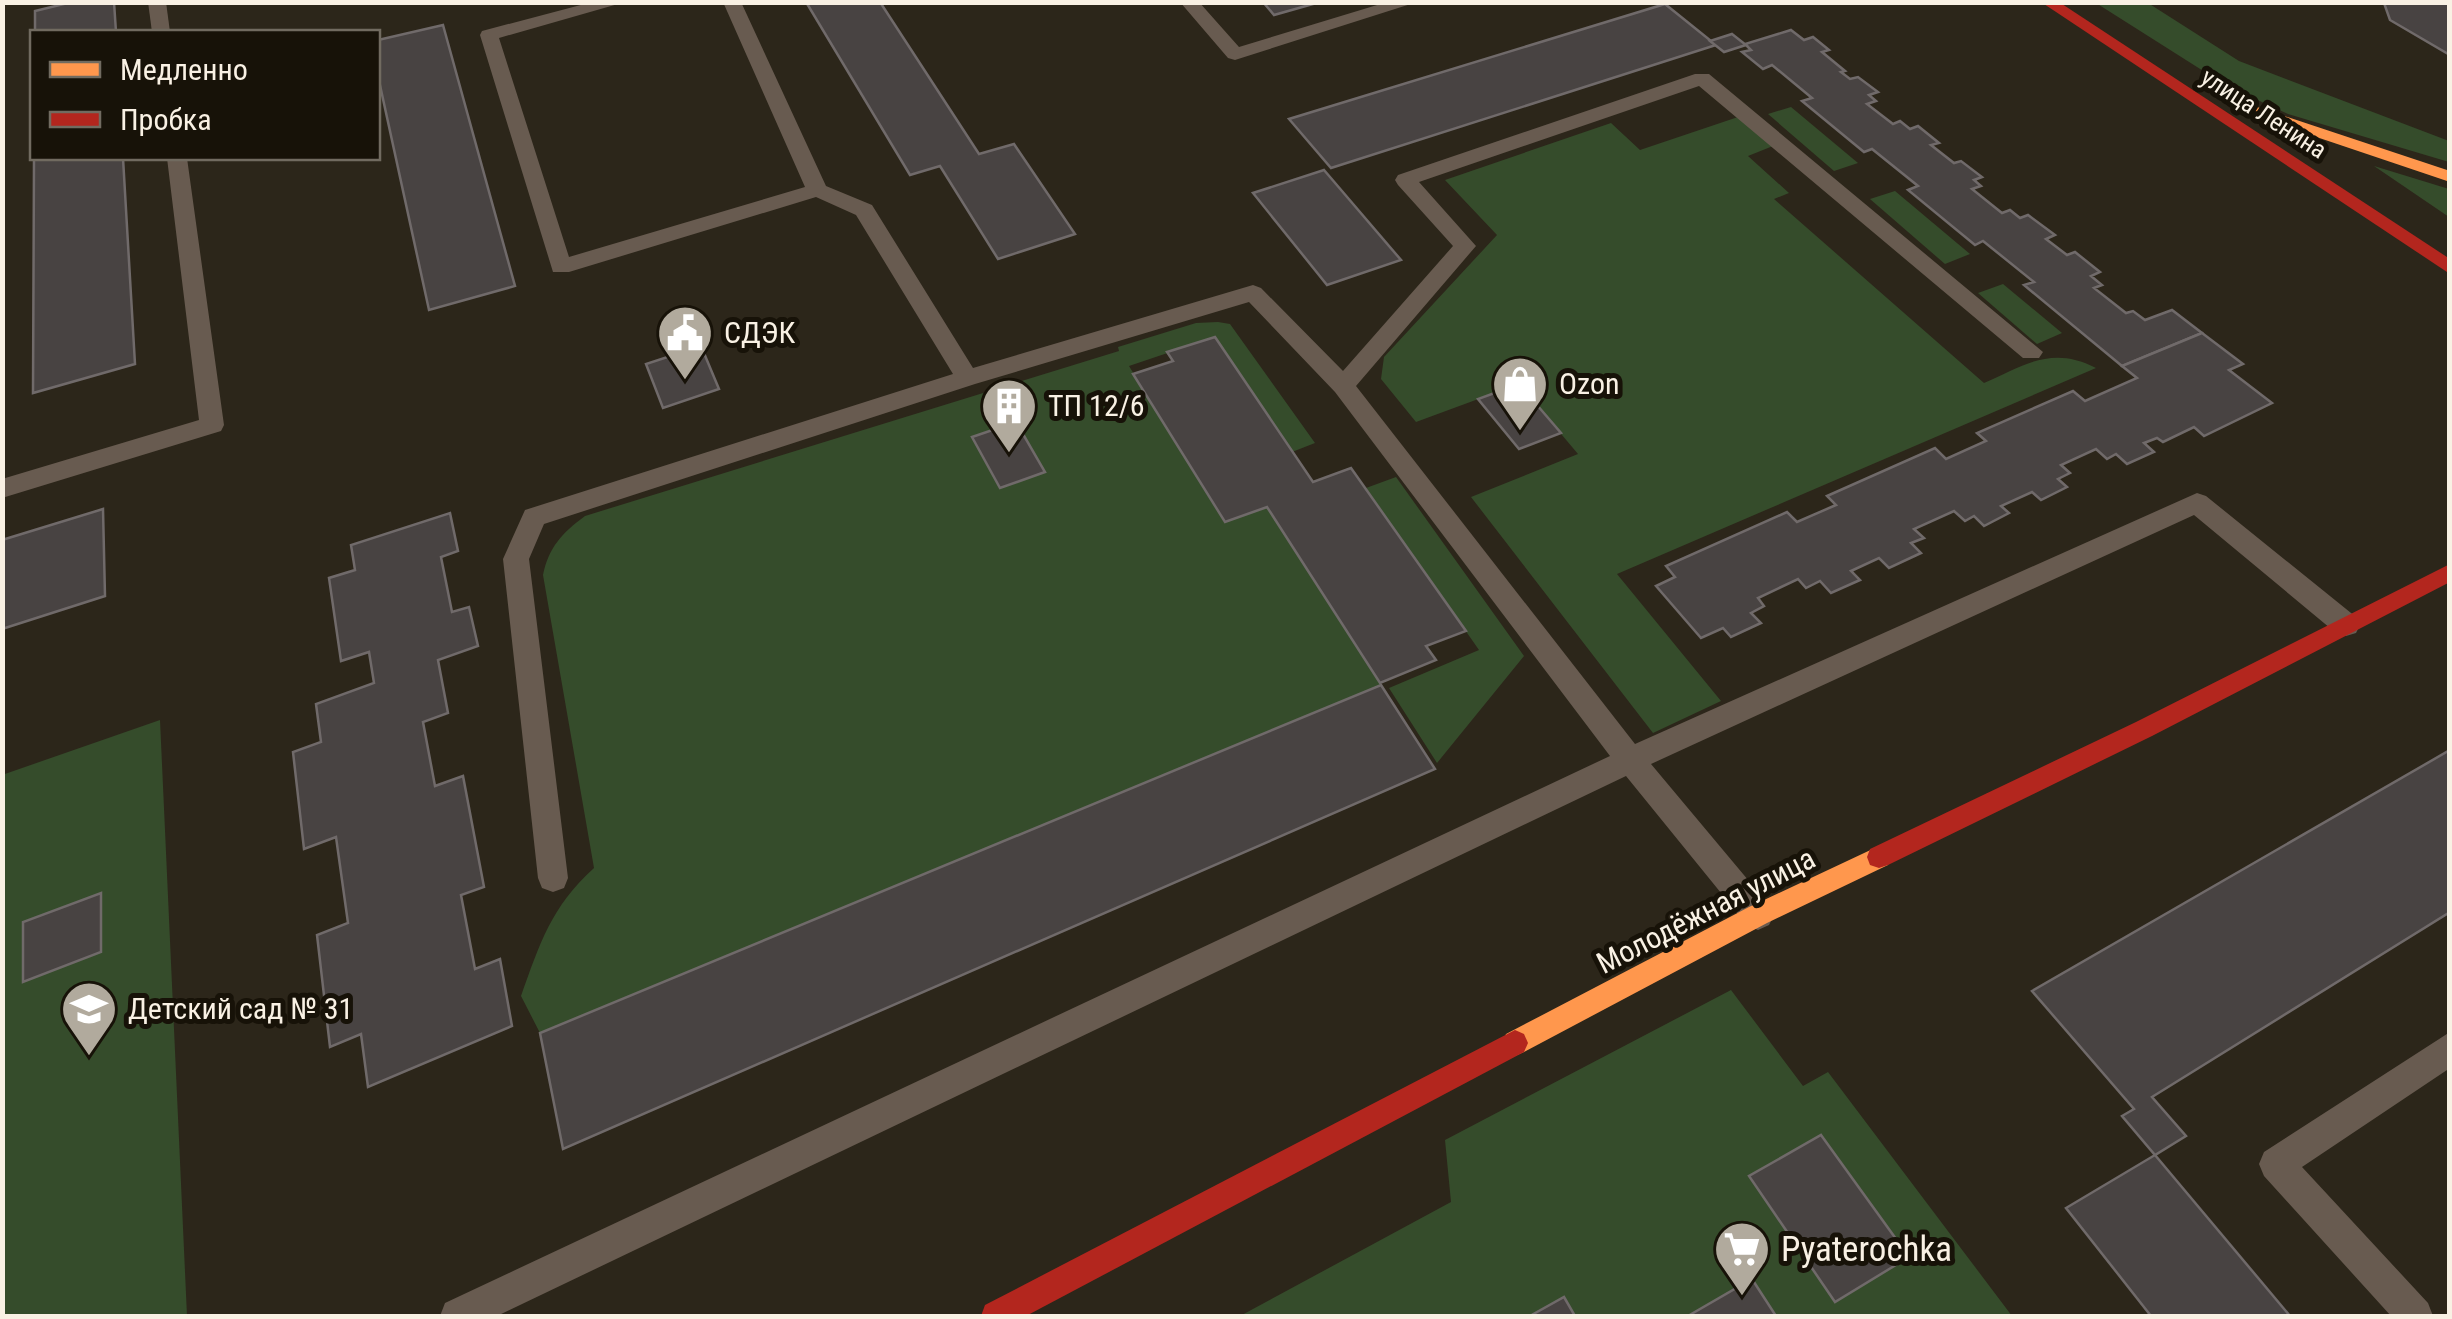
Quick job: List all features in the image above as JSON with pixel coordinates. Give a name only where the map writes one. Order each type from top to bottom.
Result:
[{"type":"street","name":"улица Ленина","points":[[2048,2],[2450,268]]},
{"type":"street","points":[[2167,82],[2450,177]]},
{"type":"street","name":"Молодёжная улица","points":[[996,1316],[1758,915],[2144,729],[2450,572]]},
{"type":"lane","points":[[158,2],[161,30]]},
{"type":"lane","points":[[616,2],[489,35],[561,267],[817,190],[864,210],[967,378]]},
{"type":"lane","points":[[732,2],[817,190]]},
{"type":"lane","points":[[1189,2],[1235,54],[1408,2]]},
{"type":"lane","points":[[1343,386],[1465,246],[1405,180],[1702,78],[2032,352]]},
{"type":"lane","points":[[2,489],[212,425],[178,160]]},
{"type":"lane","points":[[553,878],[516,559],[534,517],[967,378],[1253,293],[1343,386],[1630,760],[1758,915]]},
{"type":"lane","points":[[458,1316],[1630,760],[2197,503],[2346,625]]},
{"type":"lane","points":[[2415,1316],[2276,1164],[2450,1048]]},
{"type":"green space","points":[[2096,3],[2148,3],[2239,61],[2449,141],[2449,162],[2288,114],[2227,86]]},
{"type":"green space","points":[[1791,107],[1858,163],[1834,171],[1768,114]]},
{"type":"green space","points":[[1738,117],[1773,146],[1748,156],[1789,193],[1774,199],[1984,383],[2026,364],[2052,358],[2080,361],[2096,368],[1617,574],[1721,701],[1653,733],[1471,497],[1578,454],[1519,384],[1416,422],[1381,379],[1384,357],[1497,235],[1445,180],[1611,123],[1640,150]]},
{"type":"green space","points":[[2374,166],[2449,189],[2449,217]]},
{"type":"green space","points":[[1895,191],[1970,254],[1945,264],[1870,199]]},
{"type":"green space","points":[[2003,284],[2062,333],[2037,344],[1978,293]]},
{"type":"green space","points":[[1196,323],[1230,324],[1315,443],[1292,452],[1215,337],[1129,366],[1224,522],[1267,507],[1381,685],[540,1033],[521,996],[557,912],[594,868],[543,575],[549,556],[563,535],[585,516],[1119,351],[1118,347]]},
{"type":"green space","points":[[1396,477],[1524,656],[1437,763],[1389,688],[1479,650],[1366,488]]},
{"type":"green space","name":"Детский сад № 31","points":[[160,720],[187,1316],[3,1316],[2,775]]},
{"type":"green space","points":[[1731,990],[1803,1086],[1828,1072],[2012,1316],[1240,1316],[1451,1202],[1445,1140]]},
{"type":"building","points":[[72,2],[114,2],[116,30],[35,30],[35,11]]},
{"type":"building","points":[[806,2],[880,2],[979,154],[1014,144],[1075,234],[998,259],[940,166],[910,175]]},
{"type":"building","points":[[1263,2],[1320,2],[1274,15]]},
{"type":"building","points":[[2450,2],[2450,55],[2390,20],[2384,3]]},
{"type":"building","points":[[1665,4],[1716,45],[1331,168],[1289,119]]},
{"type":"building","points":[[443,25],[515,286],[429,310],[380,85],[380,40]]},
{"type":"building","points":[[1791,30],[1804,40],[1813,37],[1829,50],[1822,52],[1845,71],[1841,72],[1850,79],[1858,77],[1878,92],[1869,95],[1876,101],[1867,104],[1893,124],[1900,121],[1910,129],[1918,126],[1939,143],[1931,145],[1954,163],[1961,161],[1982,177],[1974,180],[1981,186],[1972,189],[2002,213],[2010,210],[2020,218],[2028,215],[2055,235],[2046,239],[2067,255],[2075,252],[2100,272],[2091,276],[2102,285],[2094,288],[2126,313],[2133,311],[2145,320],[2172,310],[2202,333],[2122,366],[2024,285],[2034,282],[1983,241],[1975,245],[1908,190],[1918,186],[1872,149],[1864,152],[1802,101],[1812,98],[1772,65],[1763,69],[1742,52],[1751,50],[1745,44]]},
{"type":"building","points":[[1732,34],[1746,45],[1724,52],[1710,41]]},
{"type":"building","points":[[34,160],[123,160],[135,364],[33,393]]},
{"type":"building","points":[[1324,170],[1401,260],[1327,285],[1253,193]]},
{"type":"building","points":[[2202,333],[2243,364],[2229,370],[2272,403],[2204,436],[2194,427],[2163,442],[2157,438],[2144,443],[2154,452],[2127,464],[2116,454],[2107,459],[2096,449],[2061,465],[2070,473],[2058,479],[2067,487],[2041,500],[2032,492],[2001,506],[2009,513],[1984,526],[1974,516],[1965,521],[1954,511],[1914,529],[1924,538],[1911,543],[1921,553],[1889,568],[1879,558],[1851,571],[1860,580],[1831,593],[1820,581],[1806,588],[1798,579],[1758,598],[1764,606],[1751,613],[1761,623],[1731,637],[1723,628],[1701,638],[1656,586],[1675,577],[1666,566],[1787,512],[1797,522],[1836,505],[1827,496],[1935,448],[1946,459],[1986,441],[1977,433],[2073,391],[2085,401],[2137,378],[2122,366]]},
{"type":"building","points":[[1215,337],[1313,482],[1351,468],[1466,631],[1426,646],[1436,660],[1380,683],[1267,507],[1225,522],[1133,374],[1173,361],[1167,352]]},
{"type":"building","points":[[701,346],[719,389],[663,408],[646,364]]},
{"type":"building","points":[[1519,384],[1561,433],[1519,449],[1478,399]]},
{"type":"building","name":"ТП 12/6","points":[[1016,422],[1045,472],[1000,488],[972,437]]},
{"type":"building","points":[[103,509],[105,596],[2,629],[2,540]]},
{"type":"building","points":[[450,513],[458,551],[441,557],[452,612],[469,607],[478,646],[438,660],[448,713],[423,722],[435,786],[463,776],[484,887],[461,895],[475,969],[500,959],[512,1026],[368,1087],[361,1034],[330,1047],[317,935],[348,923],[336,837],[304,849],[293,752],[321,742],[316,704],[374,683],[369,652],[341,661],[329,578],[355,570],[351,545]]},
{"type":"building","points":[[1381,685],[1435,769],[563,1149],[540,1033]]},
{"type":"building","points":[[2450,750],[2450,912],[2152,1097],[2186,1136],[2155,1155],[2122,1116],[2134,1109],[2032,991]]},
{"type":"building","points":[[101,893],[101,952],[23,982],[23,922]]},
{"type":"building","points":[[1821,1135],[1909,1257],[1835,1302],[1749,1176]]},
{"type":"building","points":[[2155,1155],[2290,1316],[2151,1316],[2066,1208]]},
{"type":"building","name":"Pyaterochka","points":[[1752,1279],[1776,1316],[1688,1316]]},
{"type":"building","points":[[1564,1297],[1575,1316],[1530,1316]]},
{"type":"traffic: slow","points":[[2239,106],[2450,177]]},
{"type":"traffic: slow","points":[[1515,1043],[1758,915],[1879,857]]},
{"type":"traffic: jam","points":[[2048,2],[2450,268]]},
{"type":"traffic: jam","points":[[1879,857],[2144,729],[2450,572]]},
{"type":"traffic: jam","points":[[996,1316],[1515,1043]]},
{"type":"place","name":"СДЭК","points":[[685,382]]},
{"type":"place","name":"Ozon","points":[[1520,433]]},
{"type":"place","name":"ТП 12/6","points":[[1009,455]]},
{"type":"place","name":"Детский сад № 31","points":[[89,1058]]},
{"type":"place","name":"Pyaterochka","points":[[1742,1298]]}]
